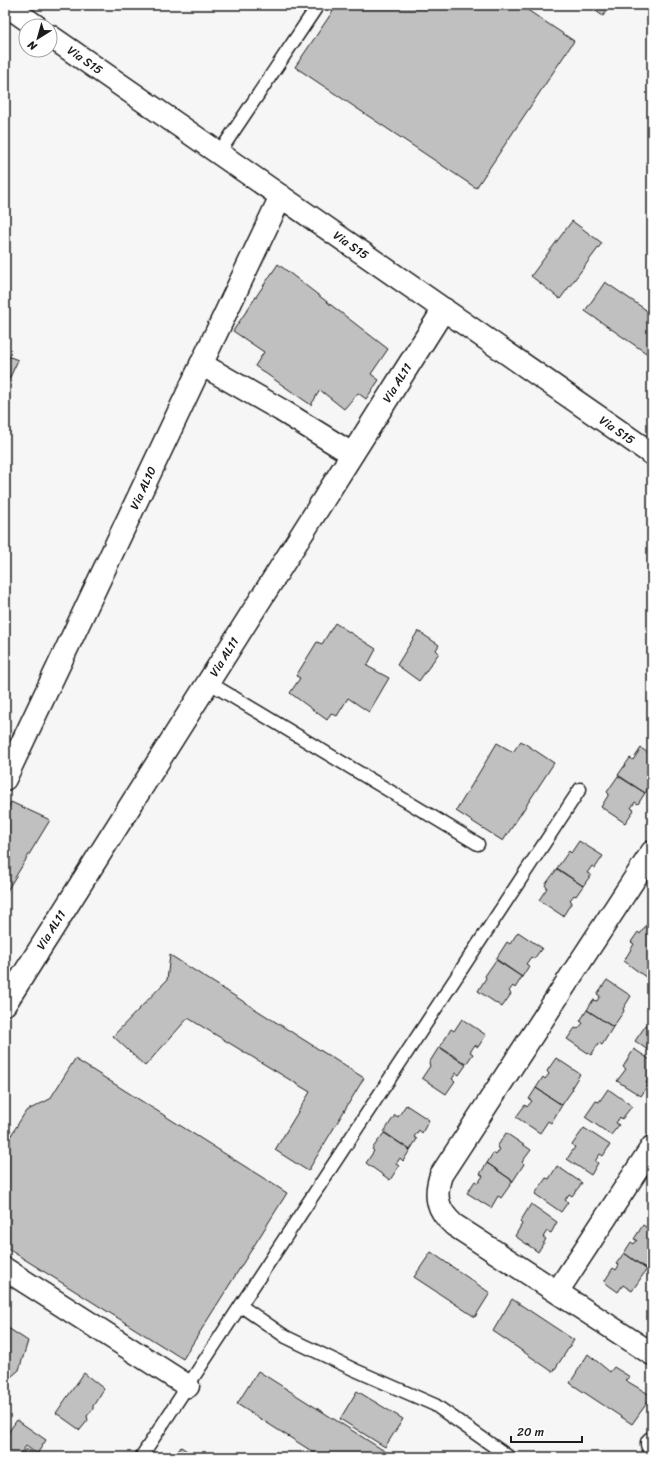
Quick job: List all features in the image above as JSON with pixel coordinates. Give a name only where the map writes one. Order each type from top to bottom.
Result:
[{"type":"street","points":[[6,5],[25,18]]},
{"type":"street","name":"Via S15","points":[[58,42],[652,454]]},
{"type":"street","name":"Via AL10","points":[[5,780],[281,196]]},
{"type":"street","name":"Via AL11","points":[[5,1004],[444,309]]},
{"type":"street","points":[[201,364],[281,410],[352,454]]},
{"type":"street","points":[[652,852],[441,1175],[438,1184],[437,1201],[446,1218],[454,1225],[652,1354]]},
{"type":"street","points":[[557,1292],[652,1147]]},
{"type":"street","points":[[5,1269],[188,1386]]},
{"type":"lane","points":[[219,153],[318,5]]},
{"type":"lane","points":[[208,682],[478,844]]},
{"type":"lane","points":[[141,1457],[580,789]]},
{"type":"lane","points":[[241,1306],[286,1337],[354,1370],[435,1405],[509,1457]]},
{"type":"building","points":[[337,5],[520,5],[574,41],[476,188],[295,67]]},
{"type":"building","points":[[587,5],[611,5],[603,16]]},
{"type":"building","points":[[572,221],[602,243],[560,299],[531,276]]},
{"type":"building","points":[[278,264],[388,349],[371,374],[379,380],[366,399],[358,393],[344,409],[320,390],[311,405],[255,366],[264,352],[233,331]]},
{"type":"building","points":[[605,282],[652,314],[652,357],[585,311]]},
{"type":"building","points":[[5,355],[18,360],[5,388]]},
{"type":"building","points":[[335,623],[376,649],[367,666],[389,678],[369,712],[348,698],[337,716],[331,713],[327,720],[290,693],[300,678],[296,676],[317,642],[322,644]]},
{"type":"building","points":[[418,631],[439,645],[436,650],[439,653],[419,681],[397,665]]},
{"type":"building","points":[[521,741],[554,763],[503,841],[456,811],[497,743],[513,752]]},
{"type":"building","points":[[641,748],[652,756],[652,775],[649,780],[652,782],[645,793],[618,775],[630,758],[633,760]]},
{"type":"building","points":[[618,776],[645,793],[638,804],[635,802],[631,808],[634,810],[625,823],[601,807],[609,794],[607,792]]},
{"type":"building","points":[[11,802],[50,820],[5,894],[5,814]]},
{"type":"building","points":[[579,841],[603,856],[595,868],[592,866],[587,873],[591,875],[583,886],[557,868],[569,851],[571,853]]},
{"type":"building","points":[[557,869],[583,886],[576,896],[574,895],[570,900],[572,902],[563,916],[539,900],[547,888],[545,885]]},
{"type":"building","points":[[652,917],[652,970],[647,978],[624,961],[634,944],[631,942],[638,932],[640,934]]},
{"type":"building","points":[[518,932],[542,948],[534,959],[531,957],[526,964],[529,966],[522,977],[496,959],[507,942],[510,944]]},
{"type":"building","points":[[170,955],[364,1078],[308,1171],[275,1150],[310,1092],[188,1018],[145,1066],[113,1036],[167,980]]},
{"type":"building","points":[[496,960],[522,977],[515,988],[513,986],[509,991],[511,994],[502,1007],[478,991],[486,978],[485,976]]},
{"type":"building","points":[[607,980],[631,996],[623,1009],[624,1011],[613,1027],[587,1010],[593,1000],[597,1001],[600,996],[597,994]]},
{"type":"building","points":[[587,1010],[613,1027],[602,1045],[599,1043],[591,1055],[567,1039],[575,1028],[578,1029],[583,1023],[580,1021]]},
{"type":"building","points":[[462,1019],[486,1035],[478,1047],[475,1045],[470,1052],[473,1054],[466,1064],[440,1047],[451,1029],[454,1031]]},
{"type":"building","points":[[652,1021],[652,1053],[635,1041],[646,1025],[649,1025]]},
{"type":"building","points":[[439,1047],[466,1065],[459,1075],[456,1073],[452,1079],[455,1081],[446,1094],[422,1078],[430,1066],[429,1063]]},
{"type":"building","points":[[634,1049],[652,1061],[652,1077],[650,1076],[646,1083],[649,1084],[641,1096],[617,1081],[626,1069],[623,1067]]},
{"type":"building","points":[[556,1058],[580,1074],[572,1087],[573,1089],[562,1105],[536,1088],[543,1077],[545,1079],[549,1074],[547,1071]]},
{"type":"building","points":[[75,1059],[287,1193],[183,1359],[5,1247],[5,1145],[26,1111],[50,1099]]},
{"type":"building","points":[[536,1088],[562,1105],[551,1123],[548,1121],[540,1133],[516,1117],[525,1105],[527,1107],[532,1101],[529,1099]]},
{"type":"building","points":[[608,1089],[632,1106],[622,1119],[620,1117],[616,1123],[619,1125],[611,1135],[585,1117],[596,1101],[599,1102]]},
{"type":"building","points":[[406,1105],[429,1120],[422,1133],[419,1130],[414,1137],[417,1139],[410,1150],[384,1132],[395,1115],[398,1117]]},
{"type":"building","points":[[584,1128],[610,1145],[603,1156],[600,1154],[595,1161],[598,1163],[591,1175],[567,1159],[575,1147],[572,1145]]},
{"type":"building","points":[[384,1133],[410,1150],[403,1161],[400,1158],[396,1164],[399,1166],[390,1180],[366,1163],[374,1151],[372,1149]]},
{"type":"building","points":[[506,1133],[531,1150],[522,1162],[524,1164],[513,1181],[487,1163],[493,1153],[496,1155],[500,1149],[497,1147]]},
{"type":"building","points":[[487,1163],[513,1181],[501,1198],[498,1196],[491,1208],[467,1193],[475,1181],[478,1183],[483,1176],[480,1174]]},
{"type":"building","points":[[557,1166],[582,1183],[572,1196],[569,1194],[565,1200],[568,1202],[561,1212],[535,1194],[546,1178],[549,1179]]},
{"type":"building","points":[[531,1204],[557,1222],[551,1233],[547,1231],[543,1237],[546,1239],[538,1252],[515,1236],[522,1224],[520,1222]]},
{"type":"building","points":[[643,1225],[652,1231],[652,1261],[646,1269],[624,1253],[631,1242],[634,1244],[637,1240],[634,1239]]},
{"type":"building","points":[[431,1252],[490,1293],[475,1317],[414,1277]]},
{"type":"building","points":[[624,1253],[647,1269],[632,1291],[623,1285],[618,1292],[604,1282],[613,1268],[616,1270],[619,1265],[616,1264]]},
{"type":"building","points":[[512,1299],[574,1340],[553,1372],[493,1331]]},
{"type":"building","points":[[5,1326],[28,1341],[19,1370],[5,1382]]},
{"type":"building","points":[[588,1354],[610,1372],[614,1367],[630,1377],[625,1380],[652,1396],[632,1424],[570,1383]]},
{"type":"building","points":[[258,1371],[386,1452],[383,1457],[321,1457],[237,1404]]},
{"type":"building","points":[[84,1373],[104,1389],[93,1406],[93,1409],[87,1416],[88,1420],[80,1430],[56,1413]]},
{"type":"building","points":[[357,1391],[403,1419],[385,1447],[340,1419]]},
{"type":"building","points":[[17,1420],[46,1440],[37,1454],[26,1446],[18,1457],[5,1457],[5,1437]]},
{"type":"building","points":[[181,1447],[196,1457],[174,1457]]},
{"type":"building","points":[[26,1449],[38,1457],[20,1457]]}]
